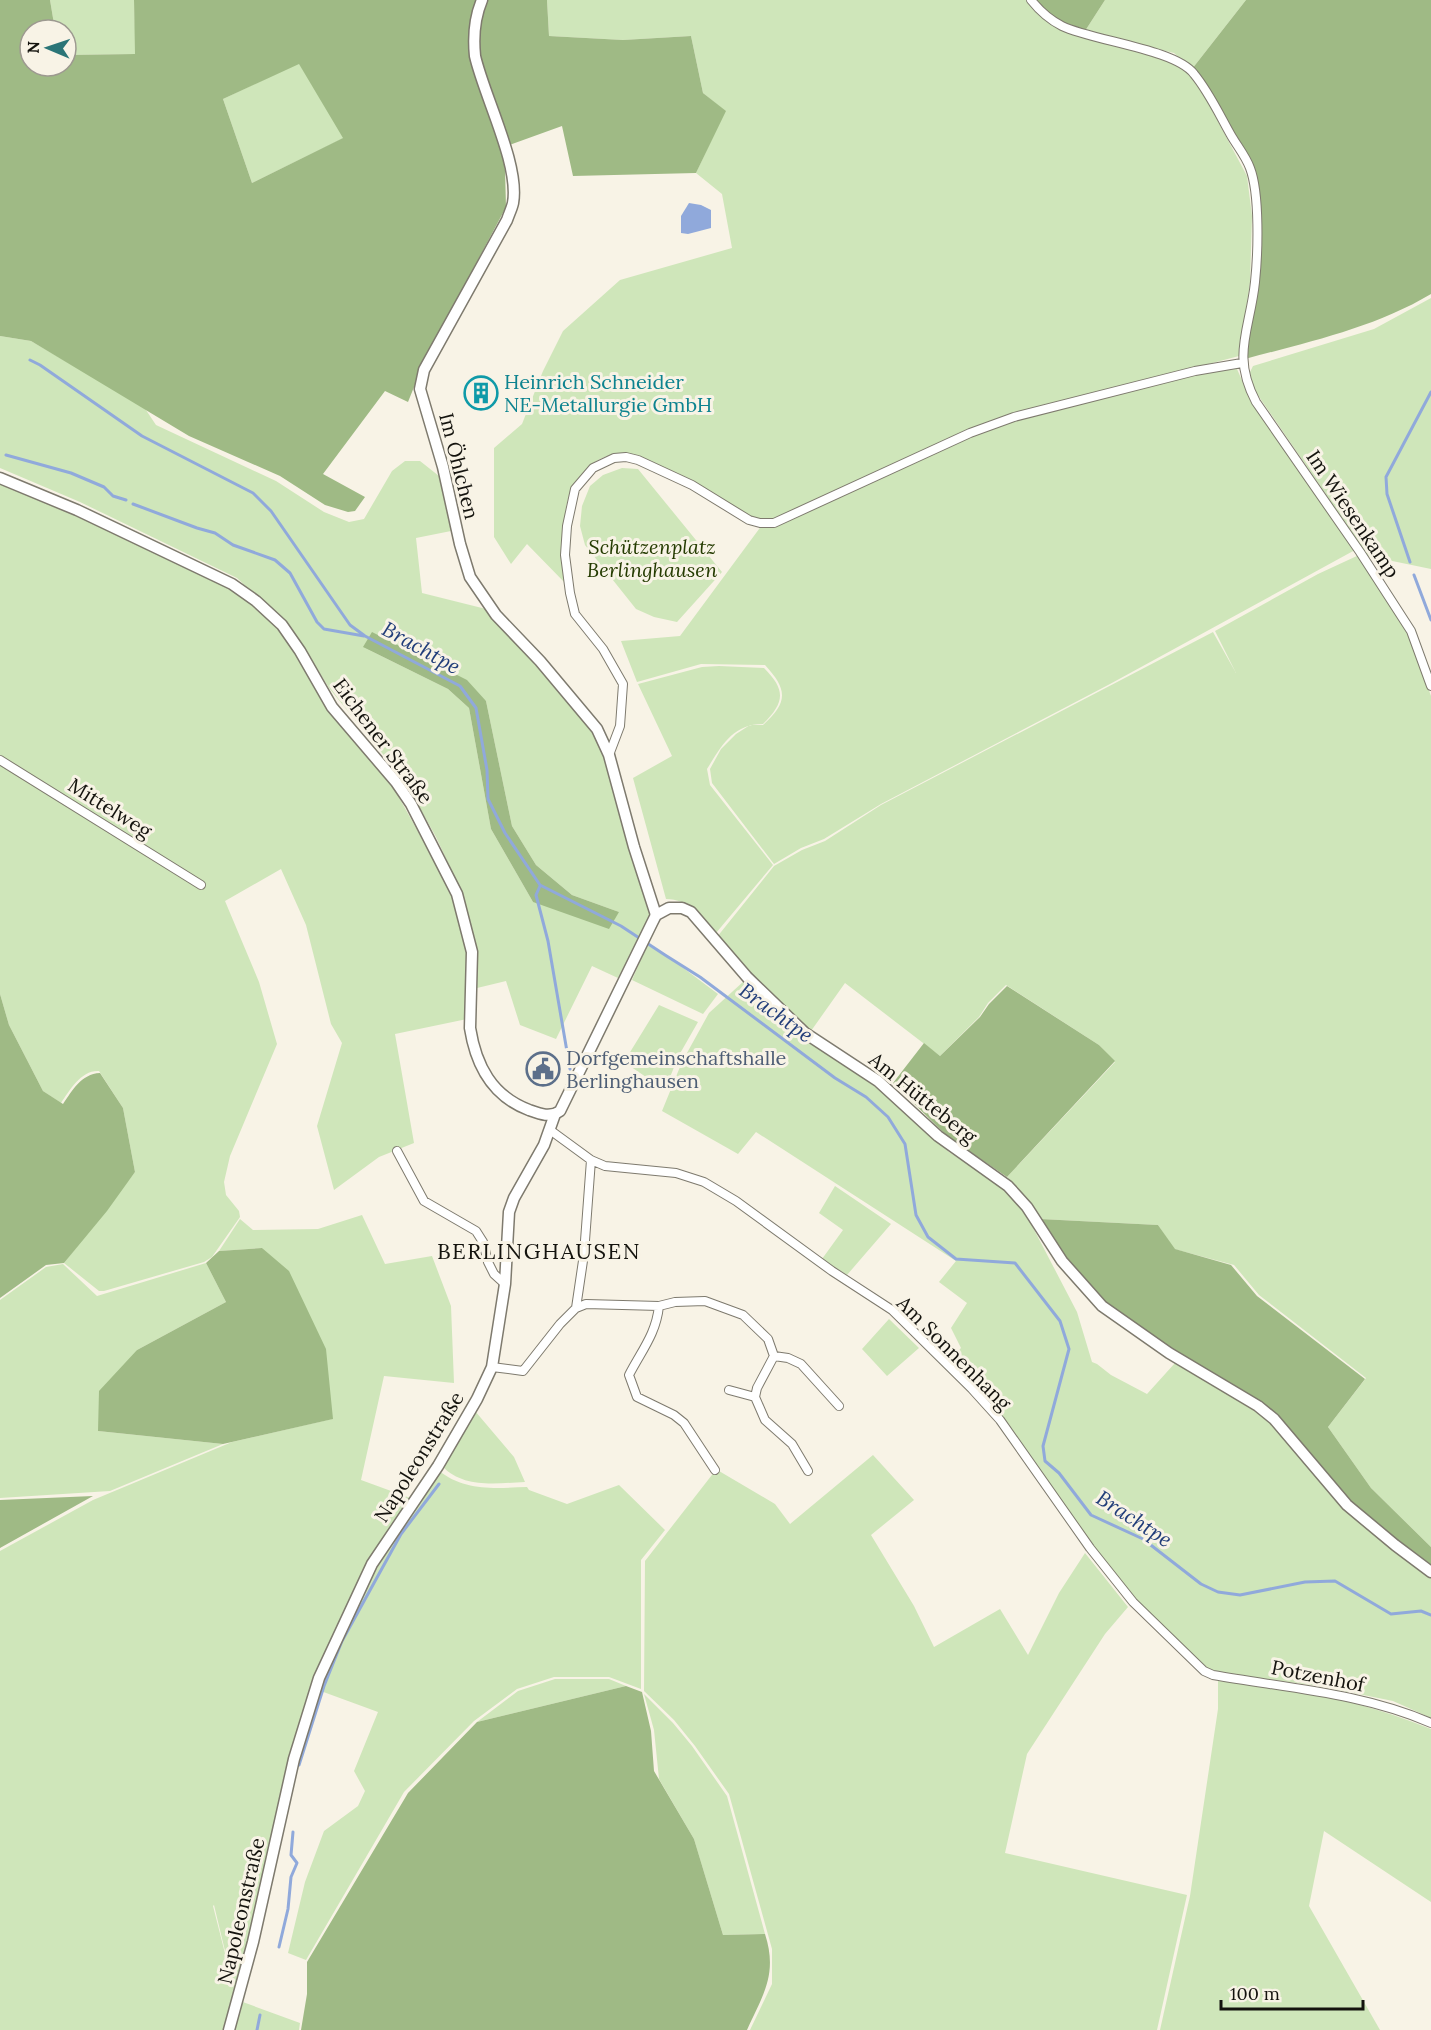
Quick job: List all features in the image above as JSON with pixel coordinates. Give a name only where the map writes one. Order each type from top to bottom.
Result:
[{"type":"main road","name":"Im Öhlchen","points":[[482,0],[474,22],[475,56],[509,160],[514,191],[513,204],[507,220],[424,370],[420,388],[443,467],[460,544],[470,577],[496,615],[540,661],[597,729],[609,755],[634,847],[656,915]]},
{"type":"main road","name":"Eichener Straße","points":[[0,478],[68,506],[232,584],[256,600],[282,625],[300,651],[321,692],[396,782],[411,804],[457,894],[472,952],[470,1028],[476,1054],[485,1076],[498,1092],[523,1108],[546,1115],[555,1114]]},
{"type":"main road","name":"Am Hütteberg","points":[[656,915],[674,907],[691,912],[747,977],[805,1033],[878,1082],[947,1143],[1008,1186],[1027,1207],[1057,1253],[1095,1299],[1130,1327],[1169,1353],[1258,1406],[1274,1419],[1347,1505],[1431,1572]]},
{"type":"main road","name":"Napoleonstraße","points":[[229,2030],[253,1942],[294,1760],[319,1678],[372,1564],[438,1466],[477,1399],[492,1367],[505,1284],[509,1212],[550,1130],[555,1114],[560,1111],[568,1097],[656,915]]},
{"type":"street","points":[[609,755],[620,726],[623,684],[603,649],[575,614],[565,555],[567,525],[575,489],[593,468],[604,461],[626,457],[638,460],[692,485],[749,520],[774,523],[970,433],[1014,417],[1195,371],[1242,363],[1255,281],[1254,190],[1251,169],[1209,97],[1193,72],[1184,64],[1061,26],[1030,0]]},
{"type":"street","name":"Im Wiesenkamp","points":[[1242,363],[1245,377],[1256,402],[1411,631],[1431,686]]},
{"type":"street","name":"Mittelweg","points":[[0,760],[201,885]]},
{"type":"street","name":"Am Sonnenhang","points":[[550,1130],[591,1160],[605,1166],[683,1174],[704,1182],[736,1201],[901,1318],[1000,1419],[1090,1548],[1126,1593],[1199,1666]]},
{"type":"street","points":[[397,1151],[424,1201],[476,1231],[483,1242],[494,1274],[505,1284]]},
{"type":"street","points":[[576,1308],[584,1254],[591,1160]]},
{"type":"street","points":[[492,1367],[524,1371],[560,1324],[576,1308],[586,1304],[658,1306],[675,1302],[705,1301],[743,1316],[768,1339],[774,1356],[757,1388],[755,1397],[765,1420],[792,1444],[808,1471]]},
{"type":"street","points":[[658,1306],[657,1320],[651,1339],[642,1349],[629,1375],[634,1390],[637,1397],[674,1415],[684,1423],[715,1470]]},
{"type":"street","points":[[774,1356],[788,1358],[801,1364],[839,1406]]},
{"type":"street","points":[[729,1390],[755,1397]]},
{"type":"street","name":"Potzenhof","points":[[1199,1666],[1213,1676],[1314,1690],[1397,1710],[1431,1722]]},
{"type":"green space","points":[[0,0],[50,0],[53,18],[18,18],[18,78],[78,78],[78,55],[135,54],[134,0],[547,0],[549,36],[623,40],[691,36],[703,93],[726,111],[696,173],[573,176],[562,126],[501,148],[505,170],[506,207],[424,362],[408,402],[385,391],[323,474],[365,497],[355,511],[348,512],[325,505],[280,476],[189,436],[31,341],[0,336]],"holes":[[[299,64],[343,138],[252,183],[223,99]]]},
{"type":"green space","points":[[50,0],[134,0],[136,54],[78,55],[78,18],[53,18]]},
{"type":"green space","points":[[547,0],[1026,0],[1083,36],[1171,62],[1188,73],[1206,99],[1247,176],[1252,216],[1250,283],[1239,356],[1014,415],[773,520],[750,518],[627,454],[614,454],[598,460],[572,487],[566,509],[564,535],[566,584],[527,544],[511,564],[494,537],[494,448],[522,424],[543,371],[563,331],[620,280],[732,248],[722,194],[696,173],[725,111],[703,93],[691,36],[623,40],[549,36]]},
{"type":"green space","points":[[1034,0],[1105,0],[1085,31],[1062,24]]},
{"type":"green space","points":[[1105,0],[1246,0],[1192,69],[1174,53],[1085,31]]},
{"type":"green space","points":[[1246,0],[1431,0],[1431,294],[1364,325],[1245,359],[1259,284],[1261,212],[1254,169],[1213,94],[1192,69]]},
{"type":"green space","points":[[299,63],[344,138],[252,183],[223,99]]},
{"type":"green space","points":[[1431,298],[1431,569],[1368,556],[1253,388],[1250,372],[1253,366],[1374,329]]},
{"type":"green space","points":[[0,336],[31,341],[144,407],[156,425],[276,481],[324,512],[349,522],[364,519],[392,471],[405,461],[420,461],[439,476],[451,531],[416,538],[422,593],[486,609],[593,731],[605,757],[651,914],[618,978],[592,966],[556,1039],[520,1025],[506,981],[473,989],[477,959],[470,921],[460,889],[436,837],[404,780],[329,688],[305,649],[285,623],[237,578],[80,502],[0,468]],"holes":[[[363,647],[486,701],[512,826],[536,865],[572,895],[619,912],[533,902],[491,829],[469,708],[448,689]]]},
{"type":"green space","points":[[1237,369],[1251,401],[1355,550],[1110,684],[881,804],[824,839],[801,848],[774,864],[712,783],[710,769],[721,749],[736,734],[750,725],[763,725],[777,709],[782,696],[773,674],[765,665],[701,664],[637,682],[621,641],[680,636],[762,525],[970,434],[1014,418],[1196,372]]},
{"type":"green space","name":"Schützenplatz Berlinghausen","points":[[622,468],[638,469],[722,572],[677,622],[654,617],[636,609],[585,545],[580,526],[582,506],[590,486],[603,475]]},
{"type":"green space","points":[[0,478],[229,587],[255,604],[281,628],[313,686],[335,719],[392,785],[458,903],[471,958],[467,1019],[395,1034],[414,1143],[379,1157],[334,1190],[317,1126],[342,1043],[331,1024],[306,925],[281,869],[225,901],[259,982],[277,1044],[230,1156],[224,1182],[226,1195],[239,1211],[240,1217],[212,1257],[204,1262],[104,1291],[99,1291],[64,1263],[135,1172],[123,1108],[99,1071],[81,1077],[61,1103],[43,1091],[9,1025],[0,994]]},
{"type":"green space","points":[[1359,555],[1408,631],[1431,696],[1431,1547],[1371,1488],[1328,1427],[1366,1378],[1259,1295],[1234,1265],[1174,1249],[1158,1225],[1040,1219],[1007,1177],[1115,1062],[1099,1045],[1006,985],[988,1003],[979,1017],[940,1056],[845,983],[811,1031],[789,1012],[717,937],[774,866],[802,850],[825,841],[881,805],[1213,632],[1236,673],[1215,631],[1318,574]]},
{"type":"green space","points":[[372,632],[467,680],[486,701],[512,826],[536,865],[572,895],[619,912],[609,929],[533,902],[491,829],[469,708],[448,689],[363,647]]},
{"type":"green space","points":[[702,667],[764,668],[776,683],[780,696],[776,709],[763,724],[753,725],[736,732],[723,744],[707,769],[710,785],[773,865],[716,933],[701,915],[688,906],[666,899],[633,778],[672,756],[638,684]]},
{"type":"green space","points":[[647,945],[666,955],[718,994],[703,1014],[632,980]]},
{"type":"green space","points":[[744,981],[784,1022],[811,1044],[896,1102],[949,1152],[995,1182],[1014,1199],[1029,1220],[1077,1312],[1092,1362],[1147,1394],[1175,1363],[1230,1393],[1270,1422],[1341,1505],[1365,1527],[1431,1577],[1431,1718],[1393,1701],[1319,1686],[1215,1672],[1199,1664],[1134,1600],[1101,1559],[1003,1418],[950,1359],[961,1348],[951,1328],[967,1303],[939,1282],[956,1261],[756,1132],[738,1154],[662,1111],[682,1062],[709,1013]]},
{"type":"green space","points":[[1007,986],[1099,1045],[1115,1061],[1007,1177],[947,1136],[893,1083],[924,1043],[940,1056],[980,1017]]},
{"type":"green space","points":[[0,994],[9,1025],[43,1091],[63,1104],[82,1080],[87,1076],[100,1073],[123,1108],[135,1172],[107,1211],[64,1263],[46,1265],[0,1298]]},
{"type":"green space","points":[[659,1005],[698,1022],[678,1057],[665,1090],[624,1062]]},
{"type":"green space","points":[[835,1186],[891,1224],[847,1275],[822,1259],[843,1230],[819,1213]]},
{"type":"green space","points":[[362,1215],[385,1264],[432,1256],[451,1306],[454,1383],[384,1376],[361,1480],[413,1499],[315,1679],[239,1983],[225,2030],[0,2030],[0,1551],[93,1500],[232,1442],[332,1419],[262,1248],[219,1251],[240,1219],[253,1230],[318,1229]],"holes":[[[214,1905],[231,1977],[213,1906]]]},
{"type":"green space","points":[[1040,1219],[1158,1225],[1175,1249],[1231,1265],[1257,1296],[1365,1379],[1328,1427],[1371,1488],[1431,1547],[1431,1565],[1369,1518],[1347,1498],[1257,1400],[1169,1347],[1098,1296],[1060,1255]]},
{"type":"green space","points":[[262,1248],[289,1271],[326,1349],[333,1419],[223,1444],[98,1431],[99,1391],[137,1350],[226,1302],[206,1263],[219,1251]]},
{"type":"green space","points":[[206,1263],[226,1302],[137,1350],[98,1431],[223,1444],[110,1491],[0,1498],[0,1300],[46,1267],[63,1264],[97,1296]]},
{"type":"green space","points":[[889,1319],[919,1348],[887,1376],[862,1349]]},
{"type":"green space","points":[[475,1411],[514,1457],[525,1482],[470,1481],[460,1478],[442,1466]]},
{"type":"green space","points":[[873,1455],[914,1500],[871,1535],[914,1606],[934,1647],[1000,1609],[1028,1655],[1059,1593],[1085,1553],[1128,1607],[1105,1634],[1027,1754],[1005,1853],[1187,1895],[1157,2030],[750,2030],[772,1984],[772,1949],[729,1794],[674,1720],[644,1691],[645,1561],[715,1471],[719,1471],[775,1504],[790,1524]]},
{"type":"green space","points":[[438,1470],[448,1477],[470,1485],[492,1488],[527,1487],[529,1490],[567,1504],[619,1485],[665,1530],[641,1560],[641,1689],[609,1677],[554,1677],[517,1689],[474,1721],[404,1792],[306,1960],[288,1953],[305,1882],[324,1831],[358,1806],[365,1791],[354,1771],[378,1712],[318,1690],[374,1565]]},
{"type":"green space","points":[[93,1496],[0,1548],[0,1500]]},
{"type":"green space","points":[[555,1679],[609,1679],[626,1686],[477,1722],[518,1691]]},
{"type":"green space","points":[[1218,1681],[1300,1691],[1353,1703],[1431,1729],[1431,1902],[1324,1831],[1309,1906],[1380,2030],[1160,2030],[1190,1896],[1218,1709]]},
{"type":"green space","points":[[626,1686],[642,1692],[651,1731],[654,1771],[694,1839],[723,1935],[765,1934],[770,1961],[767,1984],[747,2030],[301,2030],[307,1994],[307,1962],[408,1793],[477,1722]]},
{"type":"green space","points":[[644,1694],[692,1746],[727,1796],[765,1934],[723,1935],[694,1839],[659,1779],[654,1730]]},
{"type":"green space","points":[[240,2001],[300,2023],[299,2030],[232,2030]]},
{"type":"water","points":[[689,203],[711,210],[711,228],[688,234],[681,233],[681,216]]},
{"type":"waterway","name":"Brachtpe","points":[[30,360],[142,436],[253,493],[271,511],[350,625],[365,636],[460,686],[476,708],[487,770],[488,799],[505,833],[540,885],[621,926],[700,977],[835,1078],[866,1097],[888,1117],[905,1144],[916,1215],[928,1237],[956,1259],[1015,1263],[1060,1321],[1069,1349],[1043,1446],[1045,1461],[1059,1473],[1091,1515],[1143,1539],[1201,1584],[1218,1592],[1240,1595],[1305,1582],[1335,1581],[1391,1614],[1421,1611],[1431,1615]]},
{"type":"waterway","points":[[1410,562],[1387,494],[1386,477],[1431,392]]},
{"type":"waterway","points":[[6,455],[71,473],[104,487],[113,496],[126,500]]},
{"type":"waterway","points":[[133,504],[215,533],[233,545],[275,560],[290,573],[317,622],[324,629],[364,636]]},
{"type":"waterway","points":[[1414,575],[1431,620]]},
{"type":"waterway","points":[[540,886],[536,895],[548,941],[570,1069]]},
{"type":"waterway","points":[[299,1765],[324,1686],[342,1641],[401,1534],[439,1484]]},
{"type":"waterway","points":[[279,1947],[288,1909],[291,1877],[297,1863],[291,1855],[293,1832]]},
{"type":"waterway","points":[[257,2030],[260,2015]]},
{"type":"place","name":"Heinrich Schneider NE-Metallurgie GmbH","points":[[481,393]]},
{"type":"place","name":"Dorfgemeinschaftshalle Berlinghausen","points":[[543,1069]]},
{"type":"district","name":"BERLINGHAUSEN","points":[[539,1251]]}]
